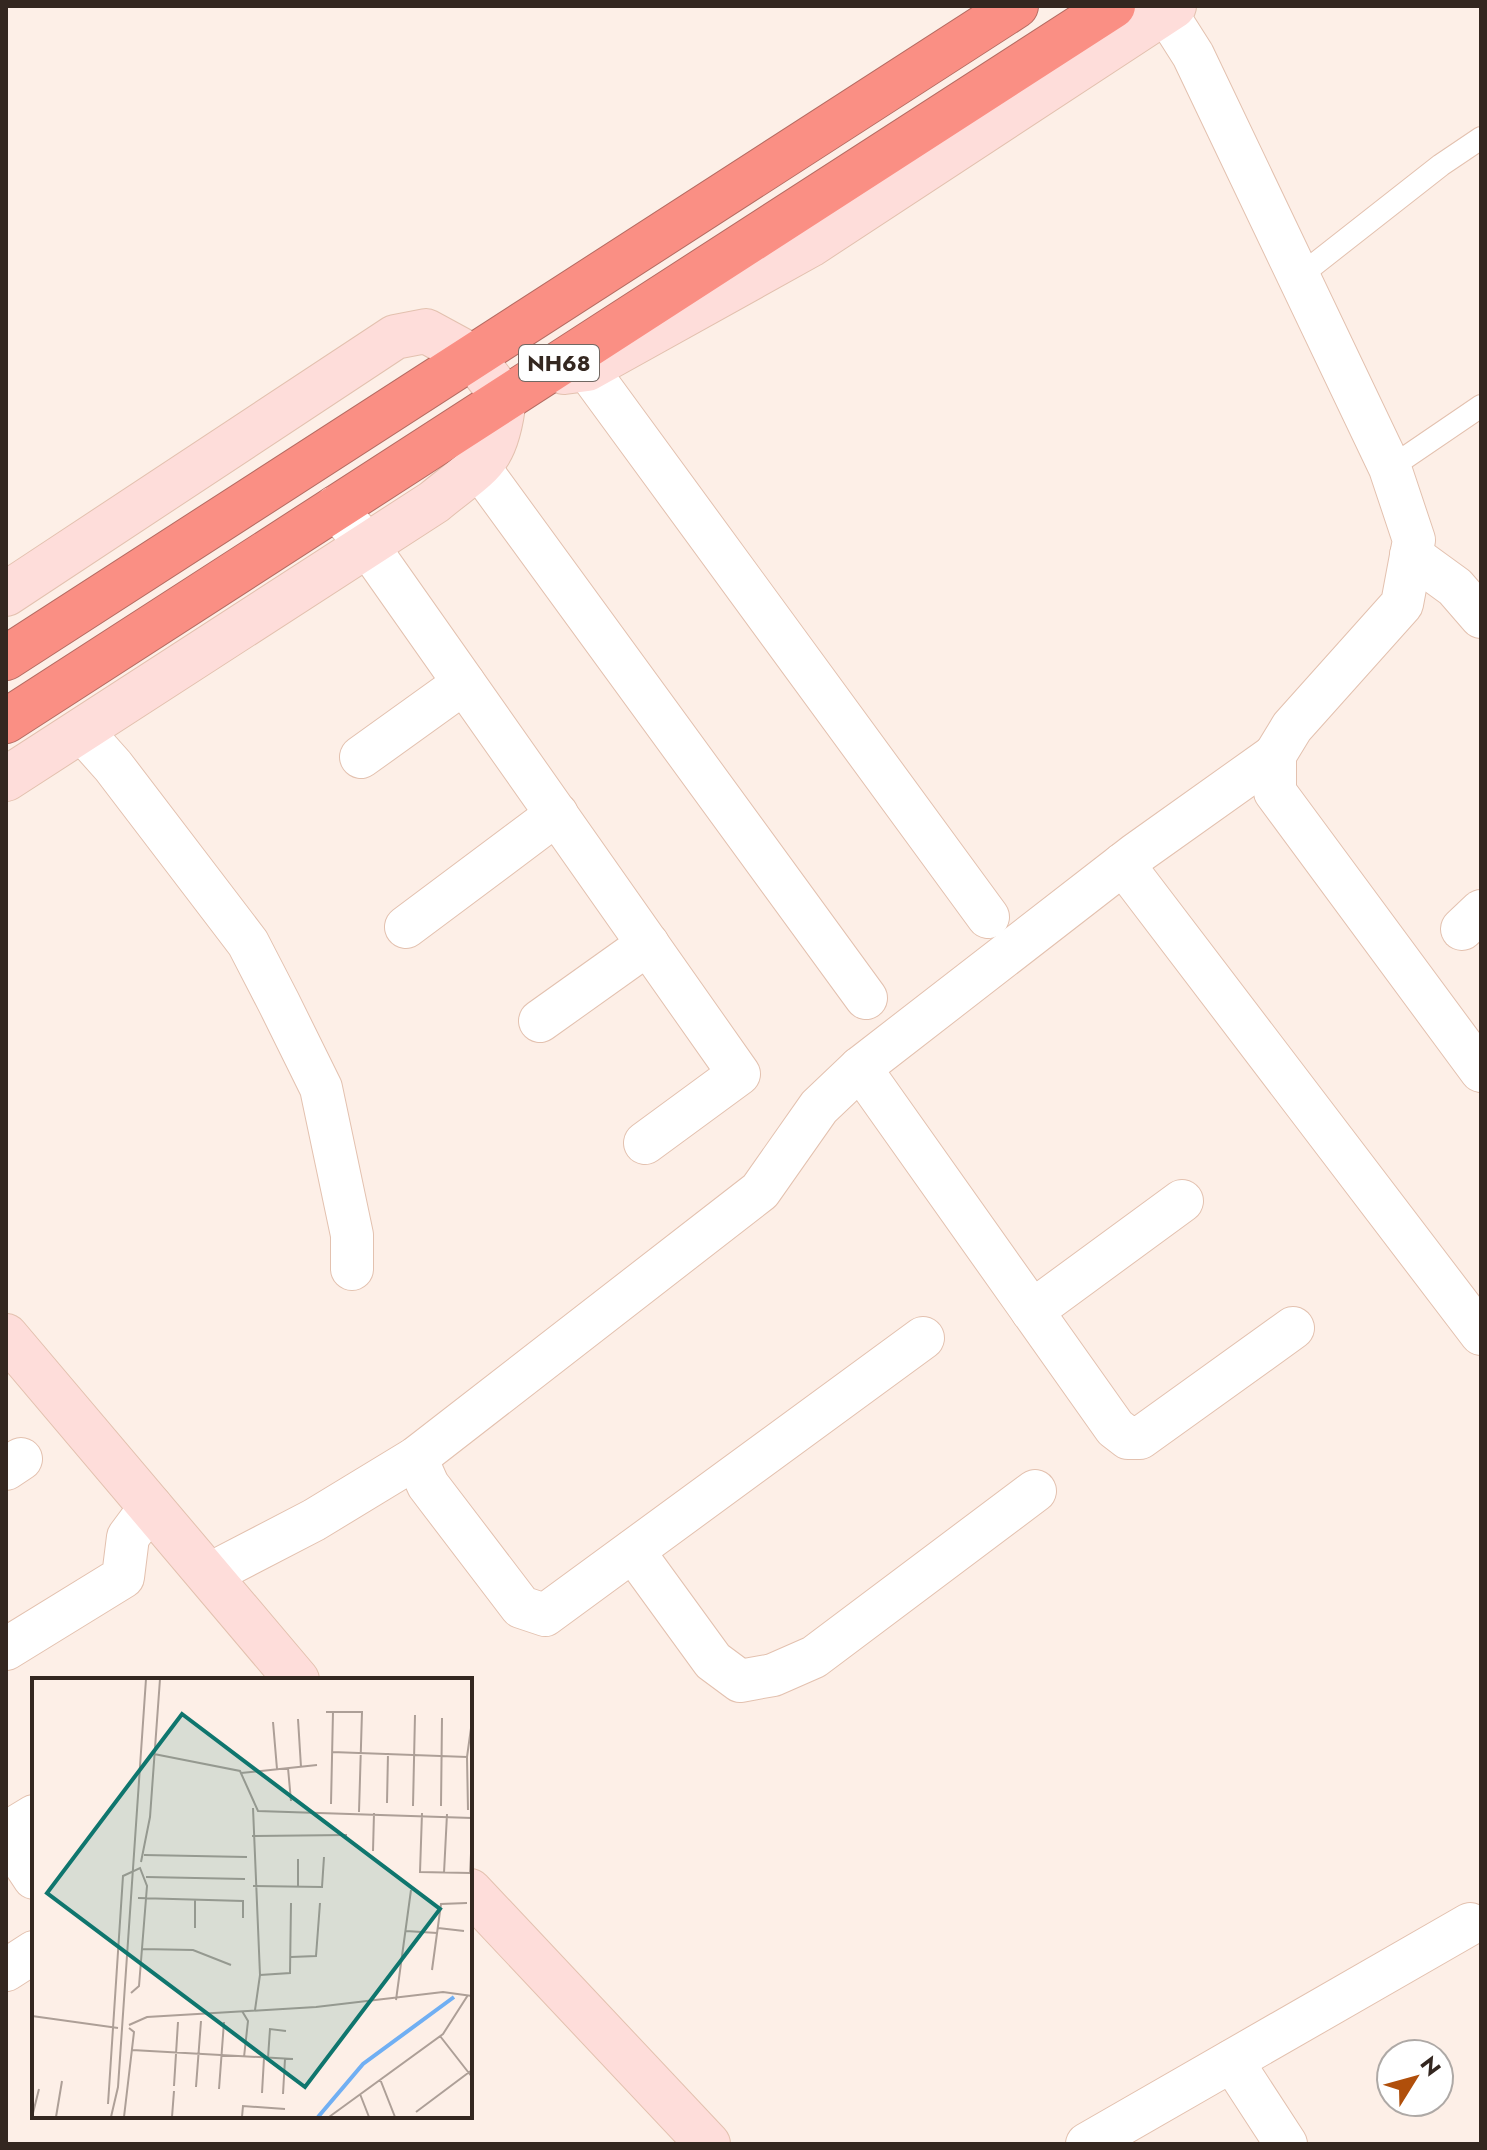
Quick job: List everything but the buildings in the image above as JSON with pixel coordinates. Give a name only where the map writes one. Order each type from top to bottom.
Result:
[{"type":"highway","name":"NH68","points":[[6,658],[1016,6]]},
{"type":"highway","name":"NH68","points":[[6,721],[1113,6]]},
{"type":"street","points":[[6,594],[395,337],[426,331],[522,386],[587,369],[810,245],[1170,9],[1390,468],[1414,540],[1402,604],[1292,727],[1275,755],[1123,864],[860,1068],[819,1107],[760,1191],[416,1458],[314,1520],[210,1574]]},
{"type":"street","points":[[587,369],[988,917]]},
{"type":"street","points":[[6,779],[434,502],[491,455],[522,386]]},
{"type":"street","points":[[478,466],[866,998]]},
{"type":"street","points":[[335,507],[367,545],[739,1074],[645,1143]]},
{"type":"street","points":[[1411,555],[1455,587],[1481,617]]},
{"type":"street","points":[[361,757],[464,683]]},
{"type":"street","points":[[81,730],[113,766],[248,943],[279,1003],[321,1088],[352,1235],[352,1269]]},
{"type":"street","points":[[1275,755],[1275,792],[1481,1071]]},
{"type":"street","points":[[406,927],[557,814]]},
{"type":"street","points":[[1123,864],[1481,1334]]},
{"type":"street","points":[[540,1021],[648,944]]},
{"type":"street","points":[[860,1068],[1115,1428],[1128,1438],[1140,1438],[1293,1328]]},
{"type":"street","points":[[1032,1311],[1182,1201]]},
{"type":"street","points":[[6,1336],[295,1678]]},
{"type":"street","points":[[416,1458],[428,1485],[521,1607],[545,1615],[923,1338]]},
{"type":"street","points":[[633,1551],[713,1661],[740,1681],[773,1675],[814,1657],[1035,1491]]},
{"type":"street","points":[[6,1649],[123,1577],[128,1537],[151,1506]]},
{"type":"street","points":[[32,1817],[6,1835],[32,1875]]},
{"type":"street","points":[[472,1893],[708,2144]]},
{"type":"street","points":[[1087,2144],[1470,1924]]},
{"type":"street","points":[[6,1970],[32,1953]]},
{"type":"street","points":[[1232,2061],[1286,2144]]},
{"type":"lane","points":[[1297,278],[1441,165],[1481,138]]},
{"type":"lane","points":[[1390,468],[1481,406]]}]
